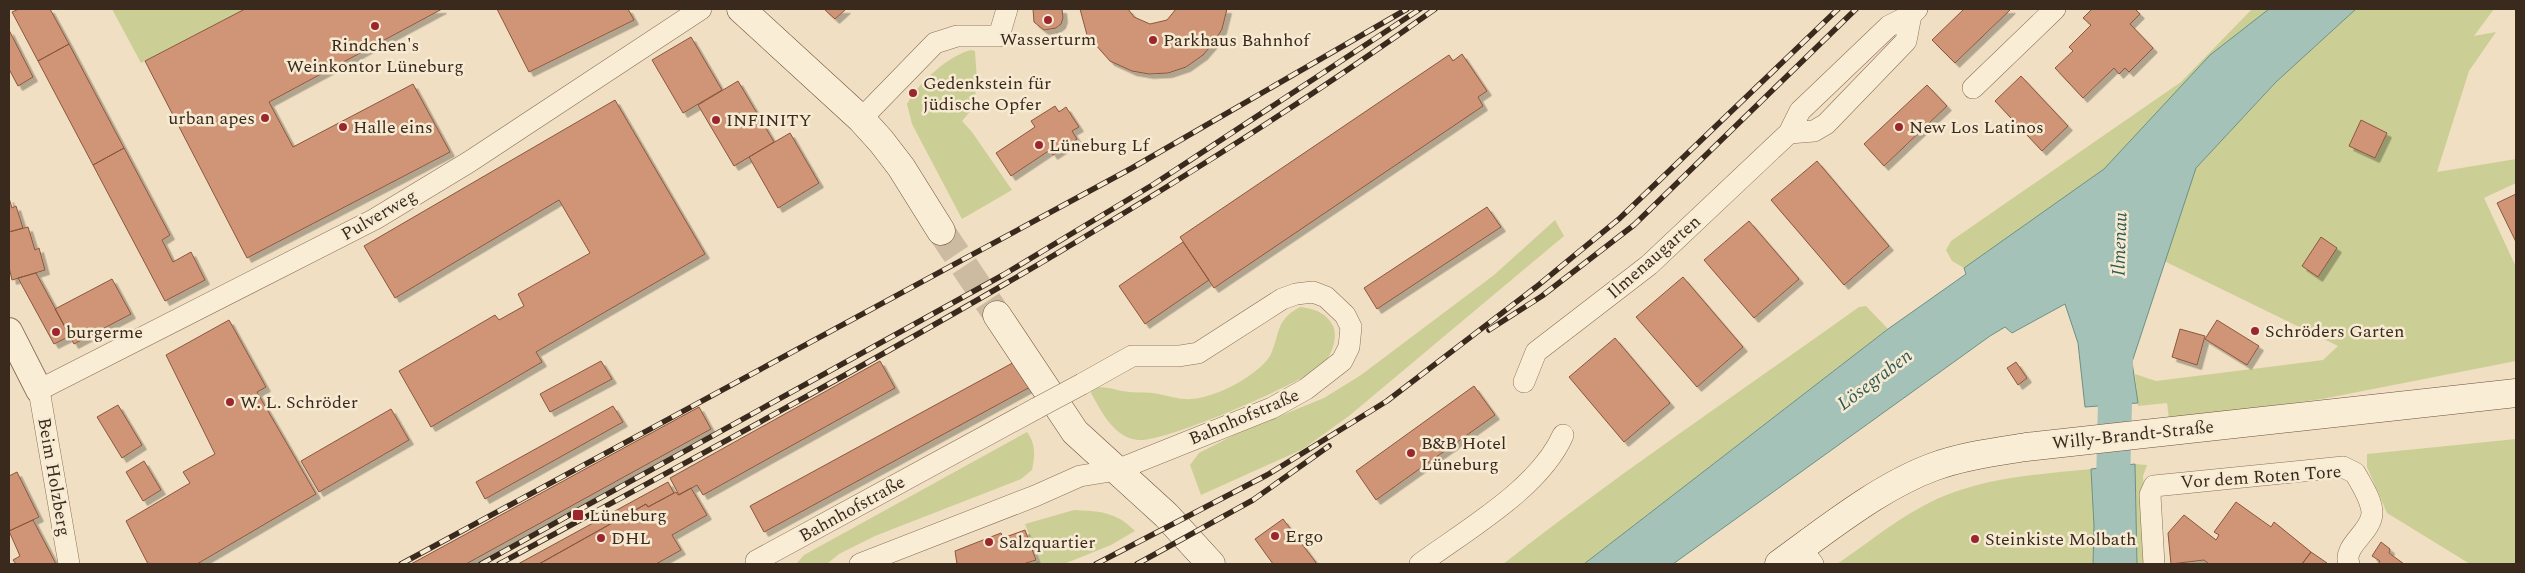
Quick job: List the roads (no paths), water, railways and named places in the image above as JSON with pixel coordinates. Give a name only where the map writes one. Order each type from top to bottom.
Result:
[{"type":"main road","points":[[741,9],[860,119],[901,168],[941,231]]},
{"type":"main road","points":[[997,315],[1075,432],[1166,515],[1211,564]]},
{"type":"main road","name":"Willy-Brandt-Straße","points":[[1779,564],[1807,556],[1899,482],[1933,467],[1996,452],[2061,443],[2516,393]]},
{"type":"street","name":"Pulverweg","points":[[39,390],[375,219],[469,162],[701,9]]},
{"type":"street","points":[[860,119],[936,42],[957,36],[999,36],[1007,9]]},
{"type":"street","points":[[1974,88],[2055,9]]},
{"type":"street","name":"Ilmenaugarten","points":[[1524,382],[1536,352],[1649,265],[1789,133],[1814,131],[1826,124],[1906,41],[1914,12]]},
{"type":"street","name":"Bahnhofstraße","points":[[758,564],[756,561],[1132,356],[1179,356],[1198,353],[1282,299],[1296,294],[1313,292],[1326,297],[1345,315],[1351,327],[1349,347],[1342,361],[1306,390],[1272,408],[1117,470],[1080,476],[1035,496],[860,564]]},
{"type":"street","points":[[9,331],[39,390]]},
{"type":"street","name":"Beim Holzberg","points":[[39,390],[69,564]]},
{"type":"street","points":[[1420,564],[1512,496],[1536,475],[1558,446],[1562,435]]},
{"type":"street","name":"Vor dem Roten Tore","points":[[2154,564],[2150,495],[2154,486],[2343,468],[2356,473],[2372,511],[2370,524],[2350,551],[2349,564]]},
{"type":"water","name":"Lösegraben","points":[[2269,9],[2356,9],[2276,82],[2196,168],[2132,362],[2138,403],[2085,407],[2078,343],[2065,304],[2012,333],[2005,327],[1990,336],[1673,564],[1584,564],[1888,329],[1966,274],[1964,268],[2104,169],[2210,55]]},
{"type":"water","points":[[2135,464],[2137,564],[2093,564],[2094,526],[2091,469]]},
{"type":"waterway","name":"Ilmenau","points":[[2115,564],[2113,485],[2116,360]]},
{"type":"tunnel","points":[[941,231],[997,315]]},
{"type":"railway","points":[[401,564],[1132,168],[1407,9]]},
{"type":"railway","points":[[481,564],[1003,275],[1154,184],[1420,9]]},
{"type":"railway","points":[[499,564],[858,368],[1093,232],[1323,86],[1435,9]]},
{"type":"railway","points":[[1096,564],[1267,475],[1387,401],[1536,287],[1620,218],[1838,9]]},
{"type":"railway","points":[[1489,330],[1542,296],[1634,225],[1856,9]]},
{"type":"railway","points":[[1137,564],[1253,500],[1329,446]]},
{"type":"place","name":"Wasserturm","points":[[1048,20]]},
{"type":"place","name":"Rindchen's Weinkontor Lüneburg","points":[[375,26]]},
{"type":"place","name":"Parkhaus Bahnhof","points":[[1153,40]]},
{"type":"place","name":"Gedenkstein für jüdische Opfer","points":[[913,93]]},
{"type":"place","name":"urban apes","points":[[265,118]]},
{"type":"place","name":"INFINITY","points":[[716,120]]},
{"type":"place","name":"Halle eins","points":[[343,127]]},
{"type":"place","name":"New Los Latinos","points":[[1899,127]]},
{"type":"place","name":"Lüneburg Lf","points":[[1039,145]]},
{"type":"place","name":"Schröders Garten","points":[[2255,331]]},
{"type":"place","name":"burgerme","points":[[56,332]]},
{"type":"place","name":"W. L. Schröder","points":[[230,402]]},
{"type":"place","name":"B&B Hotel Lüneburg","points":[[1411,453]]},
{"type":"place","name":"Lüneburg","points":[[578,515]]},
{"type":"place","name":"Ergo","points":[[1275,536]]},
{"type":"place","name":"DHL","points":[[601,538]]},
{"type":"place","name":"Steinkiste Molbath","points":[[1975,539]]},
{"type":"place","name":"Salzquartier","points":[[989,542]]}]
